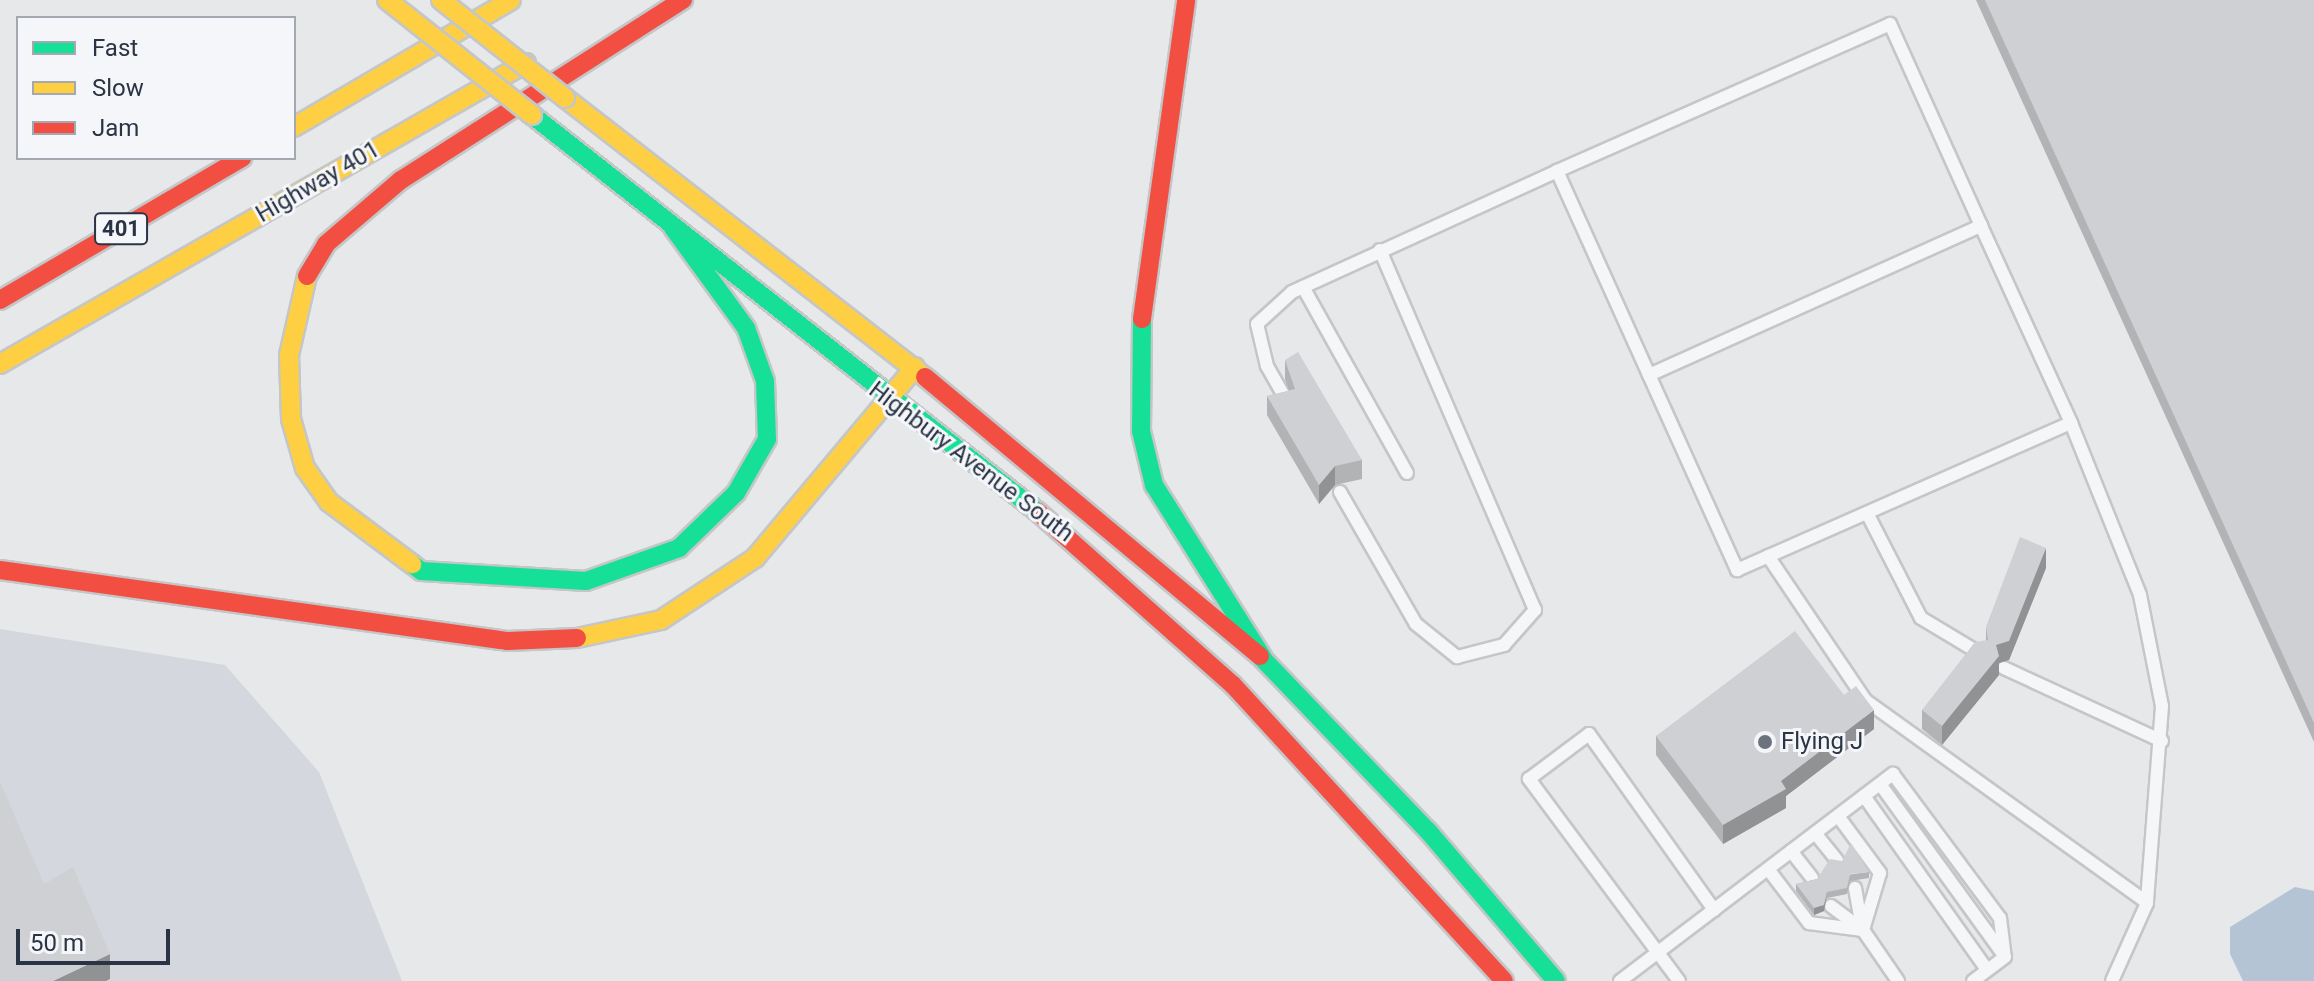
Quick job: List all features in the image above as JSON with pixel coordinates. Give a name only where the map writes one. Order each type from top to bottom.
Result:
[{"type":"main road","name":"Highbury Avenue South","points":[[387,0],[885,397],[1098,559],[1233,685],[1504,981]]},
{"type":"main road","name":"Highbury Avenue South","points":[[441,0],[915,367],[1263,658],[1428,831],[1556,981]]},
{"type":"main road","points":[[397,39],[461,0]]},
{"type":"main road","points":[[296,126],[511,0]]},
{"type":"main road","points":[[673,228],[746,328],[765,381],[767,439],[736,493],[679,548],[586,581],[421,571],[329,502],[305,468],[291,419],[289,355],[298,290],[326,244],[401,180],[683,0]]},
{"type":"main road","points":[[1186,0],[1137,351],[1141,431],[1154,485],[1174,522],[1263,658]]},
{"type":"main road","name":"Highway 401","points":[[0,364],[543,53]]},
{"type":"main road","points":[[0,299],[106,215],[198,160]]},
{"type":"main road","name":"401","points":[[0,299],[239,160]]},
{"type":"main road","points":[[0,570],[508,641],[578,638],[661,620],[755,558],[885,397],[915,367]]},
{"type":"lane","points":[[1288,403],[1267,366],[1257,324],[1303,287],[1890,24],[2071,423],[2140,595],[2162,741],[2147,903],[2132,950],[2112,981]]},
{"type":"lane","points":[[1557,171],[1737,570],[2071,423]]},
{"type":"lane","points":[[1649,375],[1981,226]]},
{"type":"lane","points":[[1340,492],[1416,624],[1457,657],[1504,645],[1535,610],[1380,250]]},
{"type":"lane","points":[[1303,287],[1407,473]]},
{"type":"lane","points":[[1867,513],[1921,618],[1981,654]]},
{"type":"lane","points":[[1768,556],[1865,700],[2147,903]]},
{"type":"lane","points":[[2004,668],[2162,741]]},
{"type":"lane","points":[[1679,981],[1529,779],[1589,734],[1714,910]]},
{"type":"lane","points":[[1620,981],[1893,774],[2000,918],[2005,957]]},
{"type":"lane","points":[[1880,784],[2005,957]]},
{"type":"lane","points":[[1864,796],[1987,970]]},
{"type":"lane","points":[[1838,816],[1880,873],[1863,930]]},
{"type":"lane","points":[[1815,833],[1837,860]]},
{"type":"lane","points":[[1791,851],[1812,878]]},
{"type":"lane","points":[[1768,869],[1809,923],[1863,930]]},
{"type":"lane","points":[[1855,888],[1863,930]]},
{"type":"lane","points":[[1831,906],[1863,930],[1898,981]]},
{"type":"lane","points":[[1973,981],[2005,957]]},
{"type":"shaded area","points":[[0,629],[225,665],[319,772],[402,981],[0,981]]},
{"type":"water","points":[[2295,887],[2314,891],[2314,981],[2243,981],[2230,954],[2230,927]]},
{"type":"building","points":[[1985,0],[2314,0],[2314,723]]},
{"type":"building","points":[[1298,352],[1362,460],[1335,466],[1319,485],[1267,396],[1295,389],[1285,360]]},
{"type":"building","points":[[2020,537],[2046,548],[2009,641],[1996,645],[1999,656],[1942,726],[1922,710],[1975,642],[1988,640],[1986,627]]},
{"type":"building","name":"Flying J","points":[[1795,631],[1844,695],[1856,686],[1874,710],[1781,781],[1786,789],[1723,825],[1656,736]]},
{"type":"building","points":[[0,782],[44,884],[73,867],[110,954],[53,981],[0,981]]},
{"type":"building","points":[[1851,843],[1869,872],[1850,874],[1847,888],[1827,892],[1824,905],[1814,908],[1796,884],[1817,879],[1830,859],[1842,861]]},
{"type":"traffic: fast","points":[[532,115],[1038,512]]},
{"type":"traffic: fast","points":[[412,564],[421,571],[586,581],[679,548],[736,493],[767,439],[765,381],[746,328],[673,228]]},
{"type":"traffic: fast","points":[[1142,319],[1141,431],[1154,485],[1263,658]]},
{"type":"traffic: fast","points":[[1260,656],[1428,831],[1556,981]]},
{"type":"traffic: slow","points":[[387,0],[532,115]]},
{"type":"traffic: slow","points":[[441,0],[565,98]]},
{"type":"traffic: slow","points":[[296,126],[511,0]]},
{"type":"traffic: slow","points":[[0,364],[526,63]]},
{"type":"traffic: slow","points":[[565,98],[925,377]]},
{"type":"traffic: slow","points":[[307,276],[289,355],[291,419],[305,468],[329,502],[412,564]]},
{"type":"traffic: slow","points":[[577,638],[661,620],[755,558],[915,367]]},
{"type":"traffic: jam","points":[[307,276],[326,244],[401,180],[683,0]]},
{"type":"traffic: jam","points":[[1142,319],[1186,0]]},
{"type":"traffic: jam","points":[[0,300],[239,160]]},
{"type":"traffic: jam","points":[[925,377],[1260,656]]},
{"type":"traffic: jam","points":[[1038,512],[1233,685],[1504,981]]},
{"type":"traffic: jam","points":[[0,570],[508,641],[577,638]]},
{"type":"place","name":"Flying J","points":[[1765,742]]}]
